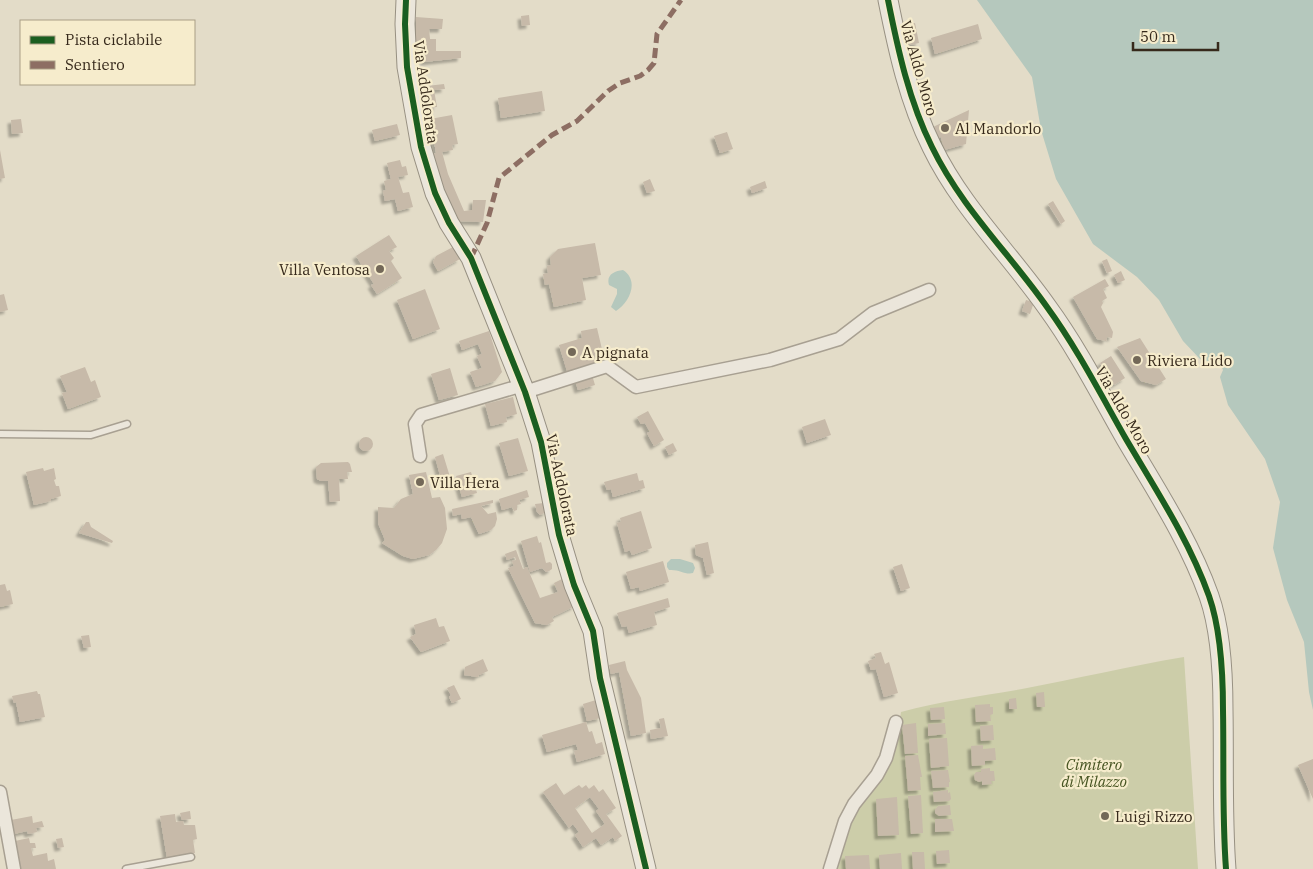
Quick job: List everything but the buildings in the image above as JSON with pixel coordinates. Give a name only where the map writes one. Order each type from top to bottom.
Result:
[{"type":"street","name":"Via Addolorata","points":[[406,0],[405,24],[408,67],[415,116],[426,166],[435,193],[449,223],[471,258],[524,388],[541,442],[559,535],[574,585],[592,631],[600,678],[646,869]]},
{"type":"street","name":"Via Aldo Moro","points":[[888,0],[908,84],[932,147],[953,184],[977,220],[1047,307],[1078,356],[1176,525],[1203,581],[1210,599],[1218,637],[1223,679],[1226,869]]},
{"type":"street","points":[[420,456],[415,424],[421,415],[607,366],[636,387],[770,360],[840,339],[873,313],[929,290]]},
{"type":"street","points":[[830,869],[845,820],[886,758],[896,722]]},
{"type":"street","points":[[0,792],[14,869]]},
{"type":"lane","points":[[0,434],[90,435],[127,424]]},
{"type":"lane","points":[[126,869],[191,857]]},
{"type":"green space","name":"Cimitero di Milazzo","points":[[1184,657],[1198,869],[833,869],[841,841],[900,719],[901,712]]},
{"type":"shaded area","points":[[977,0],[1313,0],[1313,710],[1309,692],[1304,642],[1287,600],[1273,548],[1280,502],[1265,459],[1228,405],[1220,377],[1223,370],[1221,365],[1200,359],[1183,341],[1159,300],[1137,277],[1093,244],[1056,179],[1041,130],[1032,77]]},
{"type":"shaded area","points":[[623,270],[631,280],[631,292],[625,303],[616,311],[611,307],[617,294],[617,289],[609,285],[608,282],[610,276],[617,271]]},
{"type":"shaded area","points":[[671,559],[680,559],[693,563],[695,568],[693,573],[669,570],[667,563]]},
{"type":"marked path","points":[[471,258],[487,223],[499,178],[552,135],[577,121],[608,91],[620,83],[640,76],[648,70],[654,63],[657,34],[681,0]]},
{"type":"cycle path","points":[[406,0],[407,67],[421,147],[435,193],[449,223],[471,258],[525,392],[541,442],[559,535],[574,585],[593,631],[600,678],[646,869]]},
{"type":"cycle path","points":[[888,0],[900,56],[911,93],[932,147],[971,210],[1058,323],[1171,516],[1201,575],[1213,609],[1222,667],[1226,869]]},
{"type":"place","name":"Al Mandorlo","points":[[945,128]]},
{"type":"place","name":"Villa Ventosa","points":[[380,269]]},
{"type":"place","name":"A pignata","points":[[572,352]]},
{"type":"place","name":"Riviera Lido","points":[[1137,360]]},
{"type":"place","name":"Villa Hera","points":[[420,482]]},
{"type":"place","name":"Luigi Rizzo","points":[[1105,816]]}]
